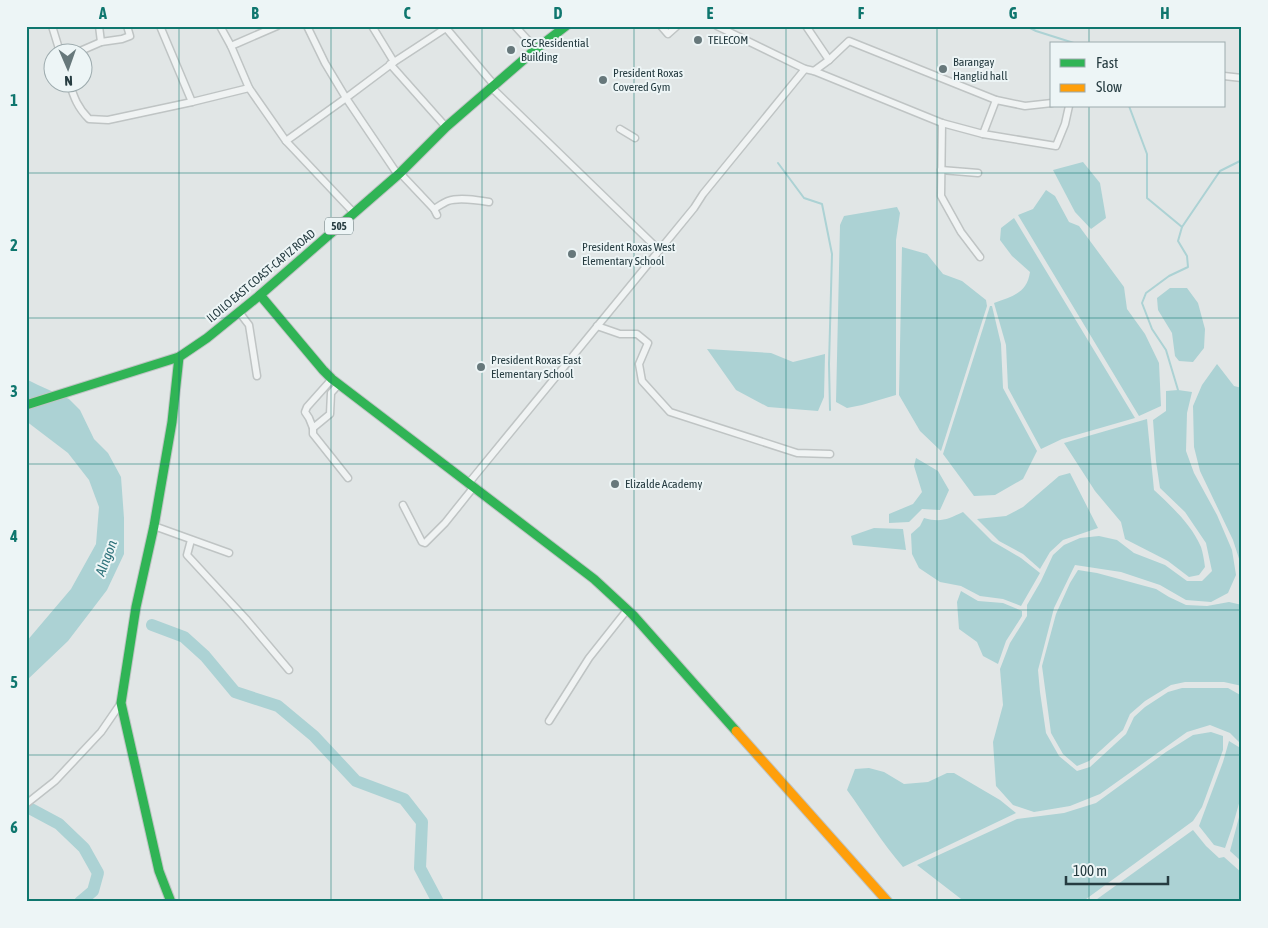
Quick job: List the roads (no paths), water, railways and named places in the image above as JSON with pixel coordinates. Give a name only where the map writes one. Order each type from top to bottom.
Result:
[{"type":"street","points":[[52,26],[57,42]]},
{"type":"street","points":[[98,26],[101,42]]},
{"type":"street","points":[[92,46],[101,42],[130,36],[127,26]]},
{"type":"street","points":[[160,26],[192,102]]},
{"type":"street","points":[[220,26],[249,88],[286,141],[354,213]]},
{"type":"street","points":[[231,46],[278,26]]},
{"type":"street","points":[[307,26],[325,63],[346,98],[399,174],[435,212],[442,203],[450,200],[489,202]]},
{"type":"street","points":[[372,26],[392,63],[446,127]]},
{"type":"street","points":[[515,26],[536,50]]},
{"type":"street","name":"ILOILO EAST COAST-CAPIZ ROAD","points":[[26,405],[179,358],[260,295],[399,174],[446,127],[566,26]]},
{"type":"street","points":[[661,26],[668,34],[677,26]]},
{"type":"street","points":[[717,26],[804,69],[942,123],[983,134],[1056,146],[1065,124],[1069,108]]},
{"type":"street","points":[[806,26],[829,60]]},
{"type":"street","points":[[286,141],[392,63],[446,28],[493,87],[659,250]]},
{"type":"street","points":[[814,72],[849,41],[996,100],[1025,106],[1050,103]]},
{"type":"street","points":[[404,505],[422,542],[425,543],[445,523],[470,486],[804,69]]},
{"type":"street","points":[[1226,76],[1242,78]]},
{"type":"street","points":[[72,92],[82,112],[89,119],[108,120],[249,88]]},
{"type":"street","points":[[983,134],[996,100]]},
{"type":"street","points":[[942,123],[941,196],[961,232],[980,257]]},
{"type":"street","points":[[620,129],[635,138]]},
{"type":"street","points":[[942,170],[978,173]]},
{"type":"street","points":[[260,295],[335,382],[594,579],[628,610],[888,902]]},
{"type":"street","points":[[239,312],[249,324],[257,376]]},
{"type":"street","points":[[597,326],[620,334],[637,334],[648,343],[640,364],[642,381],[670,412],[797,453],[830,454]]},
{"type":"street","points":[[171,902],[159,871],[121,703],[136,606],[154,526],[172,422],[179,358]]},
{"type":"street","points":[[335,382],[307,407],[305,412],[313,428],[313,434],[348,478]]},
{"type":"street","points":[[313,428],[330,414],[331,393],[335,382]]},
{"type":"street","points":[[154,526],[229,553]]},
{"type":"street","points":[[191,540],[186,555],[246,619],[289,670]]},
{"type":"street","points":[[549,720],[589,658],[628,610]]},
{"type":"street","points":[[26,804],[56,781],[101,732],[121,703]]},
{"type":"water","points":[[1083,162],[1100,183],[1106,218],[1091,229],[1075,212],[1053,170]]},
{"type":"water","points":[[1046,190],[1055,196],[1069,222],[1079,226],[1124,287],[1127,309],[1145,334],[1159,363],[1161,406],[1139,416],[1018,215],[1033,209]]},
{"type":"water","points":[[897,207],[900,213],[896,240],[896,395],[847,408],[836,402],[840,225],[844,216]]},
{"type":"water","points":[[1014,218],[1135,418],[1062,439],[1041,449],[1008,388],[1006,345],[994,303],[1018,293],[1026,285],[1030,272],[1012,256],[1000,240],[1001,228]]},
{"type":"water","points":[[902,247],[927,254],[943,274],[962,281],[986,300],[987,306],[941,451],[920,431],[899,395]]},
{"type":"water","points":[[1170,288],[1187,288],[1198,303],[1205,329],[1204,348],[1193,362],[1179,361],[1175,356],[1172,333],[1158,310],[1157,298]]},
{"type":"water","points":[[990,306],[992,306],[1001,344],[1003,388],[1037,451],[1023,479],[995,495],[974,496],[943,454]]},
{"type":"water","points":[[707,349],[771,353],[793,362],[825,354],[824,397],[818,411],[768,407],[736,390]]},
{"type":"water","points":[[1217,364],[1234,386],[1242,388],[1242,568],[1233,540],[1200,471],[1194,447],[1193,406],[1202,385]]},
{"type":"water","name":"Alngon","points":[[26,379],[69,399],[80,410],[94,439],[108,453],[121,477],[124,554],[107,590],[68,641],[26,681],[26,642],[71,589],[96,544],[99,507],[89,480],[68,453],[26,421]]},
{"type":"water","points":[[1166,391],[1192,392],[1187,413],[1186,451],[1194,473],[1217,515],[1232,550],[1236,575],[1228,593],[1211,602],[1186,600],[1160,585],[1121,572],[1075,565],[1054,608],[1038,670],[1046,733],[1059,756],[1077,771],[1090,767],[1126,734],[1134,717],[1145,707],[1168,692],[1182,688],[1228,688],[1242,696],[1242,745],[1230,733],[1210,725],[1187,732],[1100,794],[1070,806],[1034,812],[1013,805],[996,786],[993,742],[1003,705],[1000,669],[1010,643],[1027,616],[1027,605],[1053,555],[1064,545],[1080,538],[1099,536],[1117,540],[1134,553],[1165,565],[1187,581],[1202,581],[1212,571],[1206,543],[1185,512],[1160,488],[1153,420],[1166,411]]},
{"type":"water","points":[[1147,419],[1154,490],[1180,516],[1197,539],[1202,549],[1205,567],[1199,575],[1189,577],[1168,561],[1125,539],[1121,522],[1095,491],[1064,443]]},
{"type":"water","points":[[916,458],[938,471],[949,490],[940,510],[922,509],[909,522],[889,523],[889,514],[913,504],[922,492],[914,466]]},
{"type":"water","points":[[1070,473],[1098,528],[1063,540],[1050,552],[1040,569],[1023,554],[999,541],[977,519],[1006,516],[1023,507],[1059,476]]},
{"type":"water","points":[[963,512],[992,541],[1021,558],[1040,573],[1021,606],[1003,599],[980,596],[961,586],[940,582],[919,568],[912,554],[911,534],[920,526],[924,518],[944,520]]},
{"type":"water","points":[[874,528],[903,529],[906,550],[853,545],[851,536]]},
{"type":"water","points":[[1078,570],[1097,573],[1156,589],[1186,605],[1207,606],[1229,602],[1242,605],[1242,686],[1224,682],[1185,682],[1171,685],[1145,701],[1130,714],[1123,730],[1089,761],[1077,766],[1063,754],[1051,733],[1042,666],[1056,614]]},
{"type":"water","points":[[961,591],[978,601],[1003,603],[1022,611],[1022,616],[1006,641],[998,664],[983,656],[977,642],[959,629],[957,602]]},
{"type":"water","points":[[1211,732],[1223,736],[1223,750],[1202,807],[1193,821],[1082,902],[965,902],[917,865],[1017,819],[1064,813],[1096,803],[1166,752],[1193,735]]},
{"type":"water","points":[[1229,741],[1242,749],[1242,793],[1225,848],[1214,845],[1199,826]]},
{"type":"water","points":[[869,768],[884,772],[904,784],[928,782],[947,773],[954,773],[1000,800],[1016,813],[903,867],[847,790],[855,769]]},
{"type":"water","points":[[1242,806],[1242,862],[1230,851]]},
{"type":"water","points":[[1193,830],[1219,858],[1224,857],[1242,873],[1242,902],[1093,902]]},
{"type":"waterway","points":[[1026,26],[1071,42]]},
{"type":"waterway","points":[[1130,108],[1147,154],[1147,198],[1182,227]]},
{"type":"waterway","points":[[1178,390],[1166,350],[1152,329],[1142,303],[1146,293],[1169,276],[1188,267],[1187,256],[1178,241],[1182,227],[1220,171],[1242,160]]},
{"type":"waterway","points":[[778,163],[804,198],[822,204],[832,254],[829,364],[830,410]]},
{"type":"waterway","points":[[152,625],[184,637],[205,656],[235,692],[278,706],[314,736],[356,781],[404,799],[422,822],[420,868],[438,902]]},
{"type":"waterway","points":[[31,809],[59,824],[84,848],[98,873],[93,891],[80,902]]},
{"type":"place","name":"TELECOM","points":[[698,40]]},
{"type":"place","name":"CSC Residential Building","points":[[511,50]]},
{"type":"place","name":"Barangay Hanglid hall","points":[[943,69]]},
{"type":"place","name":"President Roxas Covered Gym","points":[[603,80]]},
{"type":"place","name":"President Roxas West Elementary School","points":[[572,254]]},
{"type":"place","name":"President Roxas East Elementary School","points":[[481,367]]},
{"type":"place","name":"Elizalde Academy","points":[[615,484]]}]
